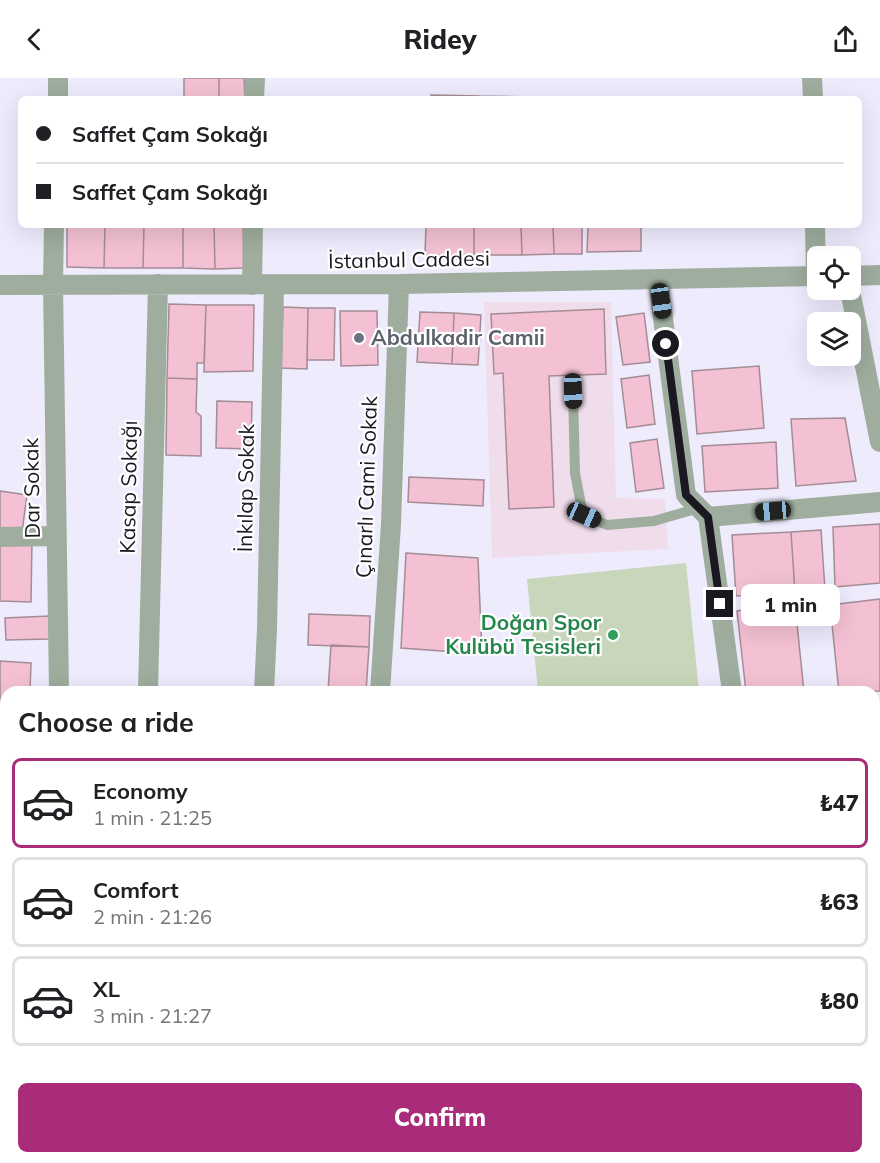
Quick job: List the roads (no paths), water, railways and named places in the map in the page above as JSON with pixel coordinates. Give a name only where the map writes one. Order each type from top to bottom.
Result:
[{"type":"street","points":[[58,78],[58,96]]},
{"type":"street","points":[[254,96],[255,78]]},
{"type":"street","points":[[812,78],[813,96]]},
{"type":"street","name":"Dar Sokak","points":[[54,228],[52,284],[59,686]]},
{"type":"street","points":[[252,285],[253,228]]},
{"type":"street","points":[[815,228],[816,246]]},
{"type":"street","points":[[861,276],[880,275]]},
{"type":"street","name":"İstanbul Caddesi","points":[[0,285],[399,284],[807,276]]},
{"type":"street","points":[[658,280],[686,495],[704,513],[731,686]]},
{"type":"street","name":"Kasap Sokağı","points":[[148,686],[158,284]]},
{"type":"street","name":"Çınarlı Cami Sokak","points":[[380,686],[391,524],[399,284]]},
{"type":"street","name":"İnkılap Sokak","points":[[264,686],[274,285]]},
{"type":"street","points":[[852,300],[880,441]]},
{"type":"street","points":[[704,513],[880,502]]},
{"type":"street","points":[[0,537],[57,536]]},
{"type":"lane","points":[[573,391],[575,473],[584,515],[607,525],[654,521],[704,513]]},
{"type":"place","name":"Abdulkadir Camii","points":[[359,338]]},
{"type":"place","name":"Doğan Spor Kulübü Tesisleri","points":[[613,635]]}]
